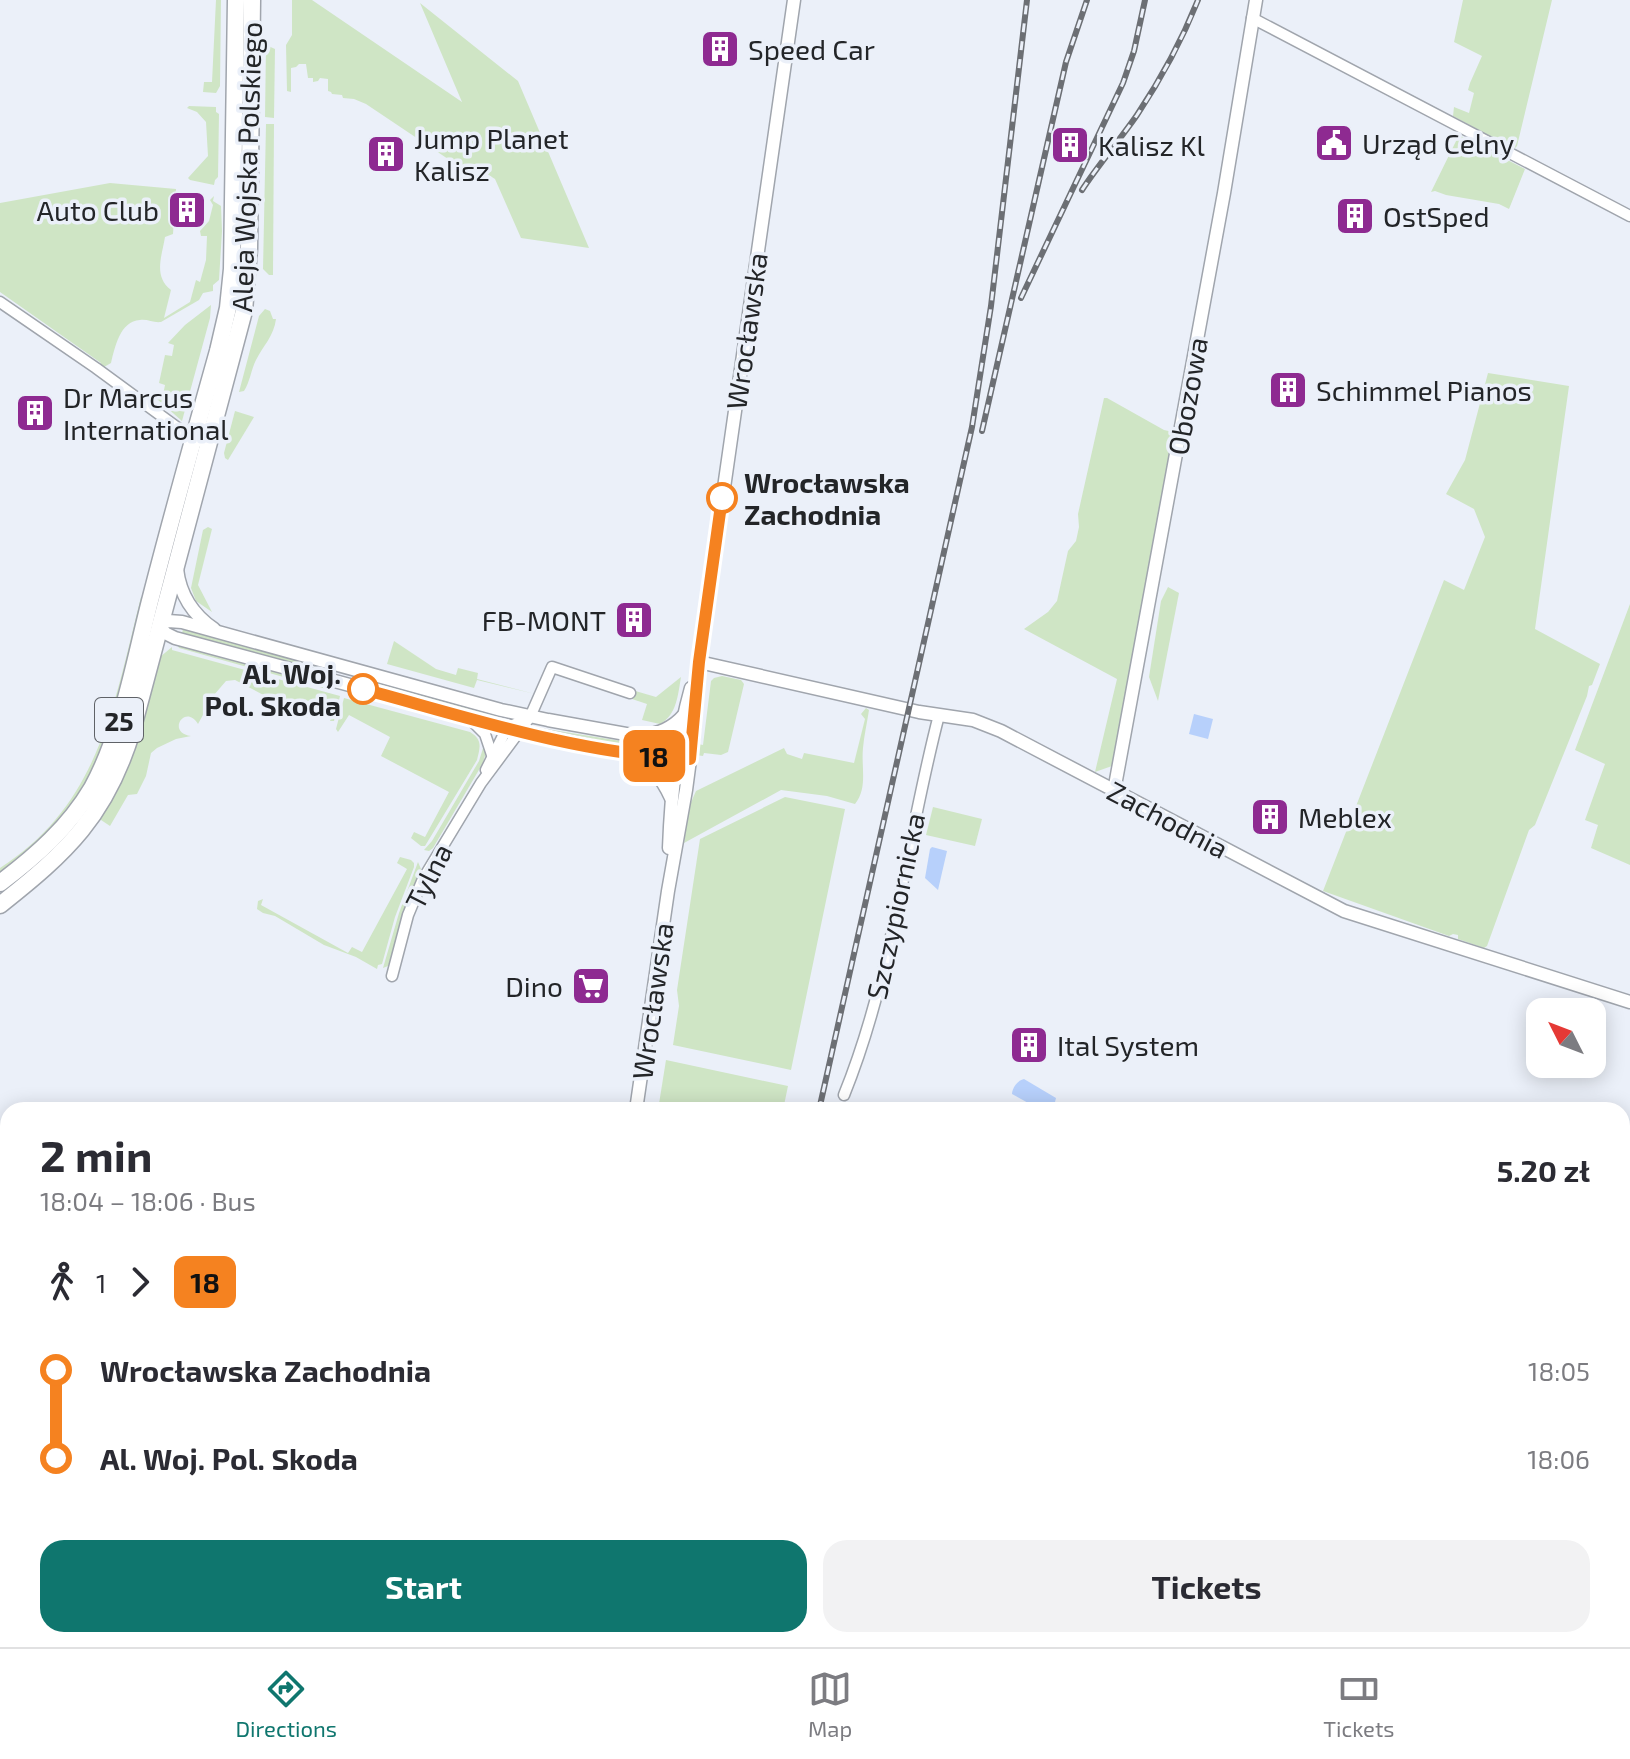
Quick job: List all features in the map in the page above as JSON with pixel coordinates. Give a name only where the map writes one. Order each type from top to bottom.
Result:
[{"type":"main road","name":"Aleja Wojska Polskiego","points":[[176,565],[231,284],[236,0]]},
{"type":"main road","name":"Aleja Wojska Polskiego","points":[[152,623],[200,445],[242,322],[247,281],[252,0]]},
{"type":"main road","name":"25","points":[[0,905],[66,825],[100,772],[152,623],[176,565]]},
{"type":"main road","name":"25","points":[[0,881],[27,873]]},
{"type":"main road","points":[[0,898],[27,873]]},
{"type":"street","name":"Wrocławska","points":[[637,1102],[686,790],[699,662],[794,0]]},
{"type":"street","name":"Obozowa","points":[[1114,791],[1226,181],[1256,0]]},
{"type":"street","points":[[1252,18],[1630,216]]},
{"type":"street","points":[[0,302],[200,445]]},
{"type":"street","points":[[176,565],[187,604],[198,617],[220,633]]},
{"type":"street","points":[[152,623],[175,621],[530,717],[637,736],[690,759]]},
{"type":"street","points":[[152,623],[175,638],[513,730],[624,753],[677,753]]},
{"type":"street","name":"Wrocławska","points":[[668,891],[671,798],[677,753],[699,662]]},
{"type":"street","name":"Zachodnia","points":[[699,662],[973,720],[992,727],[1344,911],[1630,1002]]},
{"type":"street","name":"Tylna","points":[[481,783],[492,755],[513,730],[530,717],[552,667],[630,693]]},
{"type":"street","points":[[637,736],[664,731],[684,715]]},
{"type":"street","name":"Szczypiornicka","points":[[844,1095],[886,958],[920,790],[939,715]]},
{"type":"street","points":[[469,718],[485,734],[492,755]]},
{"type":"street","name":"Tylna","points":[[392,976],[408,915],[423,879],[513,730]]},
{"type":"street","points":[[624,753],[656,772],[671,798]]},
{"type":"green space","points":[[216,0],[221,0],[220,86],[216,93],[203,92],[204,82],[212,82]]},
{"type":"green space","points":[[292,0],[312,0],[462,102],[420,3],[518,81],[589,248],[521,238],[495,179],[479,169],[454,163],[366,104],[332,94],[328,91],[328,79],[320,78],[313,82],[313,78],[308,78],[306,64],[291,68],[291,92],[287,91],[286,45],[292,35]]},
{"type":"green space","points":[[1463,0],[1552,0],[1514,149],[1453,116],[1454,107],[1469,113],[1474,93],[1468,90],[1482,56],[1454,42]]},
{"type":"green space","points":[[266,45],[275,49],[274,118],[265,117]]},
{"type":"green space","points":[[216,107],[219,114],[218,177],[214,185],[188,178],[208,156],[206,122],[197,112],[187,108]]},
{"type":"green space","points":[[266,124],[274,124],[273,275],[263,269]]},
{"type":"green space","points":[[1459,135],[1525,169],[1509,209],[1499,204],[1431,192]]},
{"type":"green space","points":[[110,183],[176,189],[173,234],[165,237],[160,265],[162,278],[171,290],[164,318],[190,302],[196,280],[200,282],[206,260],[207,236],[201,236],[200,231],[209,221],[213,205],[210,200],[214,196],[213,201],[221,206],[222,231],[219,280],[213,285],[213,291],[203,293],[199,300],[161,322],[133,321],[123,330],[111,363],[104,367],[0,292],[0,203]]},
{"type":"green space","points":[[211,305],[182,421],[157,399],[156,394],[163,395],[165,385],[159,383],[165,355],[172,356],[174,345],[168,343]]},
{"type":"green space","points":[[265,309],[276,319],[275,325],[244,391],[239,392],[259,316]]},
{"type":"green space","points":[[1488,373],[1569,386],[1535,629],[1600,664],[1535,825],[1529,830],[1484,948],[1458,939],[1458,935],[1449,936],[1323,891],[1444,580],[1464,590],[1485,537],[1474,509],[1446,494],[1465,460]]},
{"type":"green space","points":[[1104,398],[1173,432],[1112,766],[1095,772],[1117,679],[1024,629],[1048,612],[1057,601],[1068,551],[1076,541],[1078,514]]},
{"type":"green space","points":[[235,411],[254,417],[228,460],[224,453]]},
{"type":"green space","points":[[208,527],[212,529],[198,585],[212,612],[196,601],[191,588],[203,530]]},
{"type":"green space","points":[[1168,587],[1179,593],[1158,701],[1149,677],[1161,601]]},
{"type":"green space","points":[[141,597],[145,598],[110,731],[88,784],[57,827],[0,875],[0,868],[34,842],[60,814],[81,782],[111,712]]},
{"type":"green space","points":[[1630,604],[1630,865],[1591,848],[1598,825],[1585,820],[1605,764],[1575,750]]},
{"type":"green space","points":[[183,628],[338,672],[274,659],[182,634]]},
{"type":"green space","points":[[394,641],[436,669],[456,675],[458,668],[478,673],[477,679],[535,694],[477,680],[474,688],[387,664]]},
{"type":"green space","points":[[172,647],[172,650],[340,696],[334,721],[330,721],[337,702],[318,696],[307,718],[235,680],[226,681],[214,695],[198,724],[188,717],[180,721],[180,730],[191,736],[176,739],[151,753],[146,776],[137,794],[128,795],[110,826],[98,818],[160,657]]},
{"type":"green space","points":[[179,648],[294,676],[330,690]]},
{"type":"green space","points":[[353,675],[497,714],[495,720],[352,680]]},
{"type":"green space","points":[[722,676],[741,680],[744,684],[728,752],[696,755],[698,744],[703,745],[711,681]]},
{"type":"green space","points":[[681,677],[676,704],[666,720],[660,724],[642,720],[647,704],[629,698],[632,690],[656,697]]},
{"type":"green space","points":[[344,698],[470,732],[479,741],[477,760],[425,846],[411,838],[414,832],[425,837],[449,792],[381,756],[390,737],[349,715],[338,732],[336,729]]},
{"type":"green space","points":[[866,708],[869,710],[863,748],[863,784],[855,804],[827,796],[781,790],[684,843],[689,807],[696,791],[784,748],[787,754],[802,759],[804,753],[854,763],[865,719],[861,714]]},
{"type":"green space","points":[[539,729],[659,747],[658,753]]},
{"type":"green space","points":[[484,745],[483,763],[433,848],[424,850],[479,761]]},
{"type":"green space","points":[[785,797],[845,809],[791,1070],[673,1045],[679,1006],[677,990],[700,839]]},
{"type":"green space","points":[[933,807],[982,819],[975,846],[926,835]]},
{"type":"green space","points":[[400,857],[411,860],[414,867],[382,964],[377,969],[257,909],[258,901],[263,899],[261,905],[348,953],[352,947],[362,952],[407,869],[397,863]]},
{"type":"green space","points":[[418,862],[421,869],[406,906],[391,959],[388,966],[383,968],[399,913]]},
{"type":"green space","points":[[666,1060],[788,1086],[785,1102],[659,1102]]},
{"type":"water","points":[[1194,714],[1213,719],[1208,739],[1189,734]]},
{"type":"water","points":[[932,847],[947,851],[938,890],[925,878]]},
{"type":"water","points":[[1024,1079],[1056,1098],[1055,1102],[1026,1102],[1012,1094]]},
{"type":"railway","points":[[821,1102],[972,427],[991,306],[1027,0]]},
{"type":"railway","points":[[982,431],[1066,62],[1087,0]]},
{"type":"railway","points":[[1021,298],[1123,83],[1134,51],[1145,0]]},
{"type":"railway","points":[[1082,190],[1137,115],[1178,44],[1198,0]]},
{"type":"bus line","name":"18","points":[[363,689],[520,731],[624,753],[690,759],[699,662],[722,498]]},
{"type":"place","name":"Speed Car","points":[[720,49]]},
{"type":"place","name":"Urząd Celny","points":[[1334,143]]},
{"type":"place","name":"Kalisz Kl","points":[[1070,145]]},
{"type":"place","name":"Jump Planet Kalisz","points":[[386,154]]},
{"type":"place","name":"Auto Club","points":[[187,210]]},
{"type":"place","name":"OstSped","points":[[1355,216]]},
{"type":"place","name":"Schimmel Pianos","points":[[1288,390]]},
{"type":"place","name":"Dr Marcus International","points":[[35,413]]},
{"type":"place","name":"Wrocławska Zachodnia","points":[[722,498]]},
{"type":"place","name":"FB-MONT","points":[[634,620]]},
{"type":"place","name":"Al. Woj. Pol. Skoda","points":[[363,689]]},
{"type":"place","name":"Meblex","points":[[1270,817]]},
{"type":"place","name":"Dino","points":[[591,986]]},
{"type":"place","name":"Ital System","points":[[1029,1045]]}]
